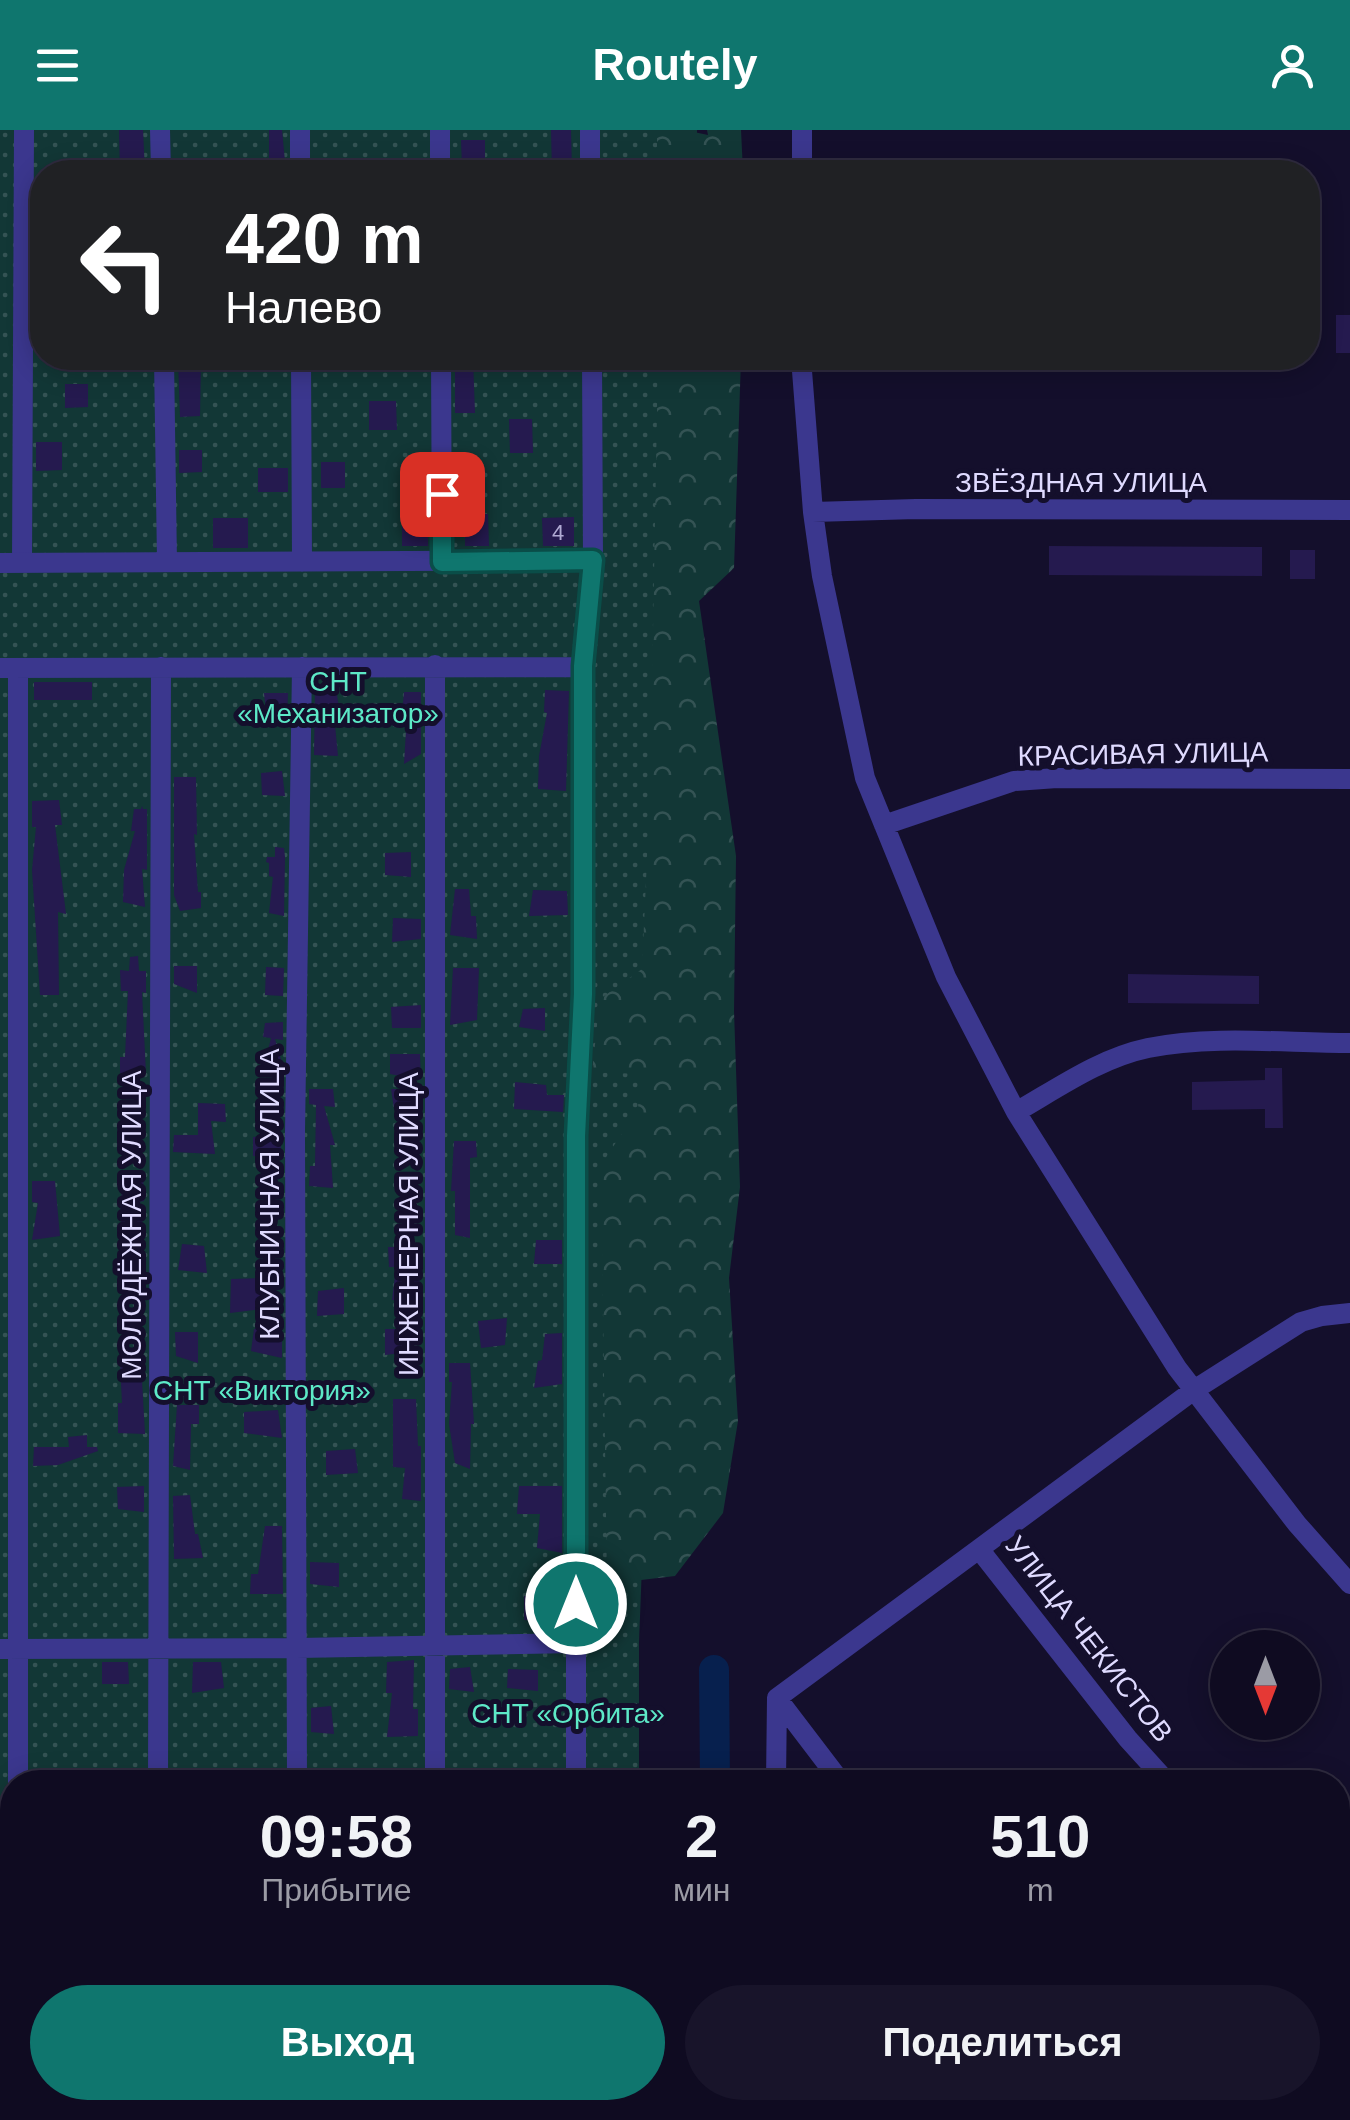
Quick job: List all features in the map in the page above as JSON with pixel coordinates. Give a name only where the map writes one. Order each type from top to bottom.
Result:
[{"type":"street","points":[[22,563],[24,130]]},
{"type":"street","points":[[160,130],[161,160]]},
{"type":"street","points":[[300,130],[300,160]]},
{"type":"street","points":[[440,130],[440,160]]},
{"type":"street","points":[[590,130],[590,160]]},
{"type":"street","points":[[802,130],[802,160]]},
{"type":"street","points":[[164,370],[166,562]]},
{"type":"street","points":[[302,370],[302,562]]},
{"type":"street","points":[[441,370],[442,562]]},
{"type":"street","points":[[576,1770],[576,1136],[583,994],[583,666],[593,560],[592,370]]},
{"type":"street","points":[[802,370],[822,576],[865,778],[946,977],[1016,1112],[1177,1368],[1297,1524],[1350,1584]]},
{"type":"street","name":"ЗВЁЗДНАЯ УЛИЦА","points":[[813,512],[1350,510]]},
{"type":"street","points":[[0,563],[593,560]]},
{"type":"street","name":"ИНЖЕНЕРНАЯ УЛИЦА","points":[[435,665],[435,1770]]},
{"type":"street","name":"КЛУБНИЧНАЯ УЛИЦА","points":[[297,1770],[296,1132],[302,666]]},
{"type":"street","points":[[17,1770],[9,1649],[9,668],[583,666]]},
{"type":"street","name":"МОЛОДЁЖНАЯ УЛИЦА","points":[[158,1770],[161,667]]},
{"type":"street","name":"КРАСИВАЯ УЛИЦА","points":[[884,824],[1014,781],[1350,778]]},
{"type":"street","points":[[1016,1112],[1095,1066],[1147,1048],[1226,1040],[1350,1042]]},
{"type":"street","name":"УЛИЦА ЧЕКИСТОВ","points":[[1156,1770],[979,1549],[1194,1390],[1301,1322],[1350,1312]]},
{"type":"street","points":[[777,1698],[979,1549]]},
{"type":"street","points":[[9,1649],[576,1643]]},
{"type":"street","points":[[776,1770],[777,1698]]},
{"type":"street","points":[[777,1698],[832,1770]]},
{"type":"green space","points":[[0,130],[697,130],[696,160],[30,160],[30,370],[689,370],[639,1642],[639,1770],[0,1770]]},
{"type":"green space","points":[[657,130],[708,135],[707,130],[741,130],[742,160],[657,160]]},
{"type":"green space","points":[[658,370],[741,370],[734,568],[699,601],[736,856],[734,1011],[740,1187],[729,1278],[738,1421],[723,1513],[675,1576],[607,1584],[601,1165],[638,1109],[640,1074],[592,1072],[600,999],[642,969],[650,792]]},
{"type":"building","points":[[119,130],[143,130],[144,160],[120,160]]},
{"type":"building","points":[[269,130],[282,130],[285,160],[269,160]]},
{"type":"building","points":[[551,130],[571,130],[572,160],[552,160]]},
{"type":"building","points":[[461,140],[485,140],[485,160],[462,160]]},
{"type":"building","points":[[1336,315],[1350,315],[1350,353],[1336,353]]},
{"type":"building","points":[[178,370],[201,370],[200,416],[180,417]]},
{"type":"building","points":[[455,370],[473,370],[475,413],[455,413]]},
{"type":"building","points":[[65,384],[88,384],[88,407],[65,408]]},
{"type":"building","points":[[369,401],[396,401],[397,430],[369,430]]},
{"type":"building","points":[[509,419],[532,419],[533,453],[510,453]]},
{"type":"building","points":[[36,442],[62,442],[62,470],[36,471]]},
{"type":"building","points":[[179,450],[202,450],[202,472],[179,473]]},
{"type":"building","points":[[321,462],[345,462],[345,488],[321,488]]},
{"type":"building","points":[[258,468],[288,468],[288,492],[258,492]]},
{"type":"building","points":[[465,514],[488,514],[489,546],[465,546]]},
{"type":"building","points":[[574,517],[574,546],[543,546],[542,518]]},
{"type":"building","points":[[213,518],[248,518],[248,548],[213,548]]},
{"type":"building","points":[[402,522],[428,522],[428,546],[402,546]]},
{"type":"building","points":[[1049,546],[1262,547],[1262,576],[1049,575]]},
{"type":"building","points":[[1290,550],[1315,550],[1315,579],[1290,579]]},
{"type":"building","points":[[34,682],[92,682],[92,700],[34,700]]},
{"type":"building","points":[[315,689],[336,689],[340,713],[334,715],[338,756],[314,755]]},
{"type":"building","points":[[545,690],[569,691],[566,791],[538,789],[547,713]]},
{"type":"building","points":[[404,692],[421,692],[421,754],[404,764],[407,714],[402,714]]},
{"type":"building","points":[[264,693],[288,693],[287,719],[266,712]]},
{"type":"building","points":[[282,771],[285,796],[262,795],[261,773]]},
{"type":"building","points":[[174,777],[196,777],[197,835],[194,834],[201,908],[180,911],[174,895]]},
{"type":"building","points":[[59,800],[62,825],[55,825],[66,914],[58,912],[59,995],[40,995],[32,801]]},
{"type":"building","points":[[134,809],[147,809],[147,870],[142,869],[145,907],[123,902],[124,870],[135,831],[131,831]]},
{"type":"building","points":[[275,847],[284,848],[284,916],[269,913],[273,877],[269,876],[266,862],[267,857],[275,857]]},
{"type":"building","points":[[411,852],[411,877],[385,875],[385,853]]},
{"type":"building","points":[[455,889],[469,889],[477,939],[450,935]]},
{"type":"building","points":[[533,890],[567,891],[568,915],[529,916]]},
{"type":"building","points":[[393,918],[421,919],[421,939],[392,942]]},
{"type":"building","points":[[138,956],[139,971],[146,971],[146,993],[142,992],[146,1074],[120,1073],[120,1057],[125,1057],[128,991],[121,991],[120,970],[129,971],[130,957]]},
{"type":"building","points":[[174,966],[197,966],[197,993],[174,984]]},
{"type":"building","points":[[266,967],[284,968],[283,996],[265,995]]},
{"type":"building","points":[[453,968],[479,968],[477,1020],[450,1025]]},
{"type":"building","points":[[1128,974],[1259,976],[1259,1004],[1128,1003]]},
{"type":"building","points":[[421,1005],[421,1028],[392,1028],[391,1007]]},
{"type":"building","points":[[545,1008],[545,1031],[519,1027],[523,1009]]},
{"type":"building","points":[[283,1022],[283,1040],[275,1039],[282,1077],[262,1075],[271,1038],[263,1037],[265,1023]]},
{"type":"building","points":[[390,1054],[420,1054],[421,1080],[390,1074]]},
{"type":"building","points":[[1265,1068],[1282,1068],[1283,1128],[1265,1128],[1265,1109],[1192,1110],[1192,1082],[1265,1080]]},
{"type":"building","points":[[515,1082],[546,1085],[547,1095],[564,1095],[563,1112],[514,1109]]},
{"type":"building","points":[[309,1089],[333,1089],[335,1107],[324,1106],[335,1145],[330,1145],[333,1188],[309,1186],[310,1166],[315,1166],[316,1105],[309,1104]]},
{"type":"building","points":[[391,1089],[421,1089],[421,1115],[394,1109]]},
{"type":"building","points":[[198,1103],[225,1104],[226,1122],[211,1121],[215,1154],[173,1152],[174,1135],[198,1135]]},
{"type":"building","points":[[281,1135],[281,1155],[253,1156],[253,1137]]},
{"type":"building","points":[[454,1141],[476,1141],[477,1157],[470,1158],[470,1238],[455,1235],[455,1191],[451,1191]]},
{"type":"building","points":[[122,1173],[143,1174],[144,1201],[138,1202],[144,1231],[121,1231]]},
{"type":"building","points":[[32,1181],[55,1181],[60,1236],[32,1240],[38,1203],[32,1202]]},
{"type":"building","points":[[536,1240],[562,1240],[562,1264],[534,1264]]},
{"type":"building","points":[[182,1244],[204,1246],[207,1273],[178,1270]]},
{"type":"building","points":[[388,1247],[421,1247],[421,1301],[392,1300],[396,1267],[389,1267]]},
{"type":"building","points":[[261,1278],[261,1309],[230,1313],[231,1279]]},
{"type":"building","points":[[344,1288],[344,1314],[317,1316],[318,1291]]},
{"type":"building","points":[[507,1318],[505,1345],[481,1348],[478,1321]]},
{"type":"building","points":[[254,1329],[282,1329],[282,1358],[251,1351]]},
{"type":"building","points":[[385,1329],[410,1329],[409,1352],[385,1355]]},
{"type":"building","points":[[175,1332],[198,1332],[198,1363],[176,1356]]},
{"type":"building","points":[[562,1333],[562,1384],[534,1388],[545,1334]]},
{"type":"building","points":[[120,1363],[141,1363],[145,1434],[118,1433],[118,1403],[122,1403]]},
{"type":"building","points":[[449,1363],[470,1363],[474,1424],[470,1469],[455,1463],[449,1424]]},
{"type":"building","points":[[393,1399],[416,1399],[421,1501],[402,1499],[405,1468],[393,1467]]},
{"type":"building","points":[[177,1405],[199,1405],[199,1424],[191,1424],[190,1470],[173,1466]]},
{"type":"building","points":[[278,1410],[282,1438],[244,1433],[244,1412]]},
{"type":"building","points":[[87,1435],[87,1447],[97,1447],[98,1451],[58,1465],[33,1466],[34,1447],[69,1447],[68,1437]]},
{"type":"building","points":[[355,1449],[358,1473],[326,1475],[326,1451]]},
{"type":"building","points":[[144,1486],[144,1512],[118,1509],[117,1487]]},
{"type":"building","points":[[519,1486],[562,1486],[562,1553],[537,1548],[540,1514],[517,1514]]},
{"type":"building","points":[[190,1495],[203,1558],[174,1559],[173,1496]]},
{"type":"building","points":[[265,1526],[282,1526],[283,1594],[250,1594],[251,1574],[258,1574]]},
{"type":"building","points":[[310,1562],[339,1563],[339,1587],[310,1584]]},
{"type":"building","points":[[524,1596],[548,1596],[549,1621],[524,1620]]},
{"type":"building","points":[[414,1660],[413,1709],[418,1709],[418,1736],[387,1737],[392,1693],[386,1693],[387,1662]]},
{"type":"building","points":[[102,1662],[128,1662],[129,1684],[102,1684]]},
{"type":"building","points":[[193,1662],[221,1662],[224,1688],[192,1693]]},
{"type":"building","points":[[470,1667],[474,1692],[449,1689],[450,1669]]},
{"type":"building","points":[[508,1669],[538,1670],[538,1691],[507,1688]]},
{"type":"building","points":[[331,1706],[334,1734],[311,1732],[311,1708]]},
{"type":"waterway","points":[[714,1670],[715,1770]]},
{"type":"route","points":[[442,494],[442,562],[593,560],[583,666],[583,994],[576,1136],[576,1604]]},
{"type":"park label","name":"СНТ «Механизатор»","points":[[338,697]]},
{"type":"park label","name":"СНТ «Виктория»","points":[[262,1390]]},
{"type":"park label","name":"СНТ «Орбита»","points":[[568,1713]]}]
